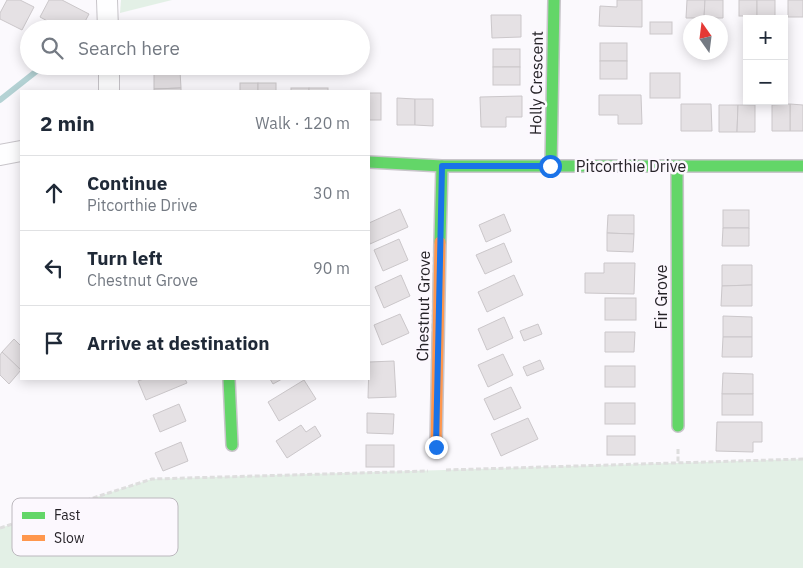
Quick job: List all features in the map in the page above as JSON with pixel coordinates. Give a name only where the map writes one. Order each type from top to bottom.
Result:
[{"type":"street","points":[[107,0],[108,20]]},
{"type":"street","name":"Holly Crescent","points":[[550,166],[554,0]]},
{"type":"street","points":[[108,75],[109,90]]},
{"type":"street","points":[[0,155],[20,151]]},
{"type":"street","name":"Pitcorthie Drive","points":[[370,162],[442,166],[803,166]]},
{"type":"street","name":"Chestnut Grove","points":[[436,447],[442,166]]},
{"type":"street","name":"Fir Grove","points":[[677,166],[678,426]]},
{"type":"street","points":[[230,380],[232,445]]},
{"type":"path","points":[[93,498],[152,479],[803,459]]},
{"type":"path","points":[[0,528],[12,524]]},
{"type":"shaded area","points":[[121,0],[172,0],[120,13]]},
{"type":"shaded area","points":[[803,459],[803,568],[0,568],[0,528],[12,524],[12,556],[178,556],[178,498],[93,498],[152,479]]},
{"type":"building","points":[[7,0],[20,0],[34,7],[27,20],[20,20],[20,29],[0,19],[0,13]]},
{"type":"building","points":[[49,0],[62,0],[89,14],[86,20],[46,20],[40,17]]},
{"type":"building","points":[[617,0],[642,0],[642,27],[599,26],[600,6],[617,7]]},
{"type":"building","points":[[687,0],[705,0],[704,15],[686,15]]},
{"type":"building","points":[[705,0],[723,0],[723,15],[704,15]]},
{"type":"building","points":[[739,0],[757,0],[757,15],[739,16]]},
{"type":"building","points":[[757,0],[775,0],[775,15],[757,15]]},
{"type":"building","points":[[788,0],[803,0],[803,17],[788,17]]},
{"type":"building","points":[[491,15],[521,15],[521,37],[492,38]]},
{"type":"building","points":[[650,22],[672,22],[672,34],[650,34]]},
{"type":"building","points":[[600,43],[627,43],[627,61],[600,61]]},
{"type":"building","points":[[493,49],[520,49],[520,67],[493,67]]},
{"type":"building","points":[[600,61],[627,61],[627,79],[600,79]]},
{"type":"building","points":[[493,67],[520,67],[520,85],[493,85]]},
{"type":"building","points":[[650,73],[680,73],[680,98],[650,98]]},
{"type":"building","points":[[154,75],[180,75],[181,88],[154,89]]},
{"type":"building","points":[[240,83],[258,83],[258,90],[240,90]]},
{"type":"building","points":[[258,83],[276,83],[276,90],[258,90]]},
{"type":"building","points":[[181,88],[181,90],[154,90]]},
{"type":"building","points":[[291,88],[309,88],[309,90],[291,90]]},
{"type":"building","points":[[309,88],[328,88],[328,90],[309,90]]},
{"type":"building","points":[[370,93],[381,93],[381,120],[370,120]]},
{"type":"building","points":[[599,95],[641,95],[642,124],[618,124],[618,115],[599,115]]},
{"type":"building","points":[[522,96],[522,117],[506,117],[506,127],[481,127],[480,97]]},
{"type":"building","points":[[397,98],[415,99],[415,125],[397,125]]},
{"type":"building","points":[[415,99],[433,99],[433,126],[415,125]]},
{"type":"building","points":[[681,104],[711,104],[712,131],[681,131]]},
{"type":"building","points":[[790,104],[803,105],[803,131],[790,131]]},
{"type":"building","points":[[790,104],[790,131],[772,131],[772,105]]},
{"type":"building","points":[[719,105],[738,105],[737,132],[719,132]]},
{"type":"building","points":[[738,105],[755,105],[755,132],[737,132]]},
{"type":"building","points":[[400,209],[408,227],[370,244],[370,223]]},
{"type":"building","points":[[723,210],[749,210],[749,228],[723,228]]},
{"type":"building","points":[[504,214],[511,231],[486,242],[479,225]]},
{"type":"building","points":[[608,215],[634,215],[634,234],[607,233]]},
{"type":"building","points":[[723,228],[749,228],[749,246],[722,246]]},
{"type":"building","points":[[607,233],[634,234],[633,252],[607,251]]},
{"type":"building","points":[[399,239],[408,260],[383,271],[374,250]]},
{"type":"building","points":[[504,243],[512,262],[485,274],[476,255]]},
{"type":"building","points":[[604,263],[635,263],[634,294],[585,293],[585,273],[604,273]]},
{"type":"building","points":[[722,265],[752,265],[752,285],[722,286]]},
{"type":"building","points":[[401,275],[410,296],[384,308],[375,287]]},
{"type":"building","points":[[514,275],[523,295],[487,312],[478,292]]},
{"type":"building","points":[[752,285],[752,306],[721,306],[722,286]]},
{"type":"building","points":[[605,298],[636,298],[636,320],[605,320]]},
{"type":"building","points":[[400,314],[409,333],[382,345],[374,325]]},
{"type":"building","points":[[723,316],[752,317],[752,337],[723,337]]},
{"type":"building","points":[[504,317],[513,338],[487,350],[478,329]]},
{"type":"building","points":[[538,324],[542,334],[524,341],[520,331]]},
{"type":"building","points":[[605,332],[635,332],[634,352],[605,352]]},
{"type":"building","points":[[723,337],[752,337],[752,357],[722,357]]},
{"type":"building","points":[[14,339],[20,345],[20,369],[2,352]]},
{"type":"building","points":[[2,352],[20,369],[9,384],[0,375],[0,355]]},
{"type":"building","points":[[503,354],[513,375],[488,387],[478,365]]},
{"type":"building","points":[[540,360],[544,369],[527,376],[523,367]]},
{"type":"building","points":[[394,361],[396,397],[368,398],[370,362]]},
{"type":"building","points":[[605,366],[635,366],[635,387],[605,387]]},
{"type":"building","points":[[723,373],[753,374],[753,394],[722,394]]},
{"type":"building","points":[[186,380],[187,383],[146,400],[138,381]]},
{"type":"building","points":[[271,380],[280,380],[273,384]]},
{"type":"building","points":[[304,380],[316,399],[279,421],[268,402]]},
{"type":"building","points":[[511,387],[521,408],[494,420],[484,399]]},
{"type":"building","points":[[722,394],[753,394],[753,415],[722,415]]},
{"type":"building","points":[[605,403],[635,403],[635,424],[605,424]]},
{"type":"building","points":[[179,404],[186,421],[160,432],[153,415]]},
{"type":"building","points":[[367,413],[394,414],[393,434],[367,433]]},
{"type":"building","points":[[528,418],[538,439],[501,456],[491,434]]},
{"type":"building","points":[[717,422],[762,422],[762,442],[753,442],[753,452],[716,451]]},
{"type":"building","points":[[301,425],[306,432],[315,426],[321,436],[287,458],[276,441]]},
{"type":"building","points":[[607,436],[635,436],[635,455],[607,455]]},
{"type":"building","points":[[181,442],[188,461],[163,471],[155,453]]},
{"type":"building","points":[[366,445],[394,445],[394,467],[366,467]]},
{"type":"waterway","points":[[0,100],[32,75]]},
{"type":"traffic: fast","points":[[551,166],[554,0]]},
{"type":"traffic: fast","points":[[370,162],[442,166],[803,166]]},
{"type":"traffic: fast","points":[[440,242],[442,166]]},
{"type":"traffic: fast","points":[[677,166],[678,426]]},
{"type":"traffic: fast","points":[[229,380],[232,445]]},
{"type":"traffic: slow","points":[[436,447],[440,242]]},
{"type":"route","points":[[436,447],[442,166],[550,166]]}]
